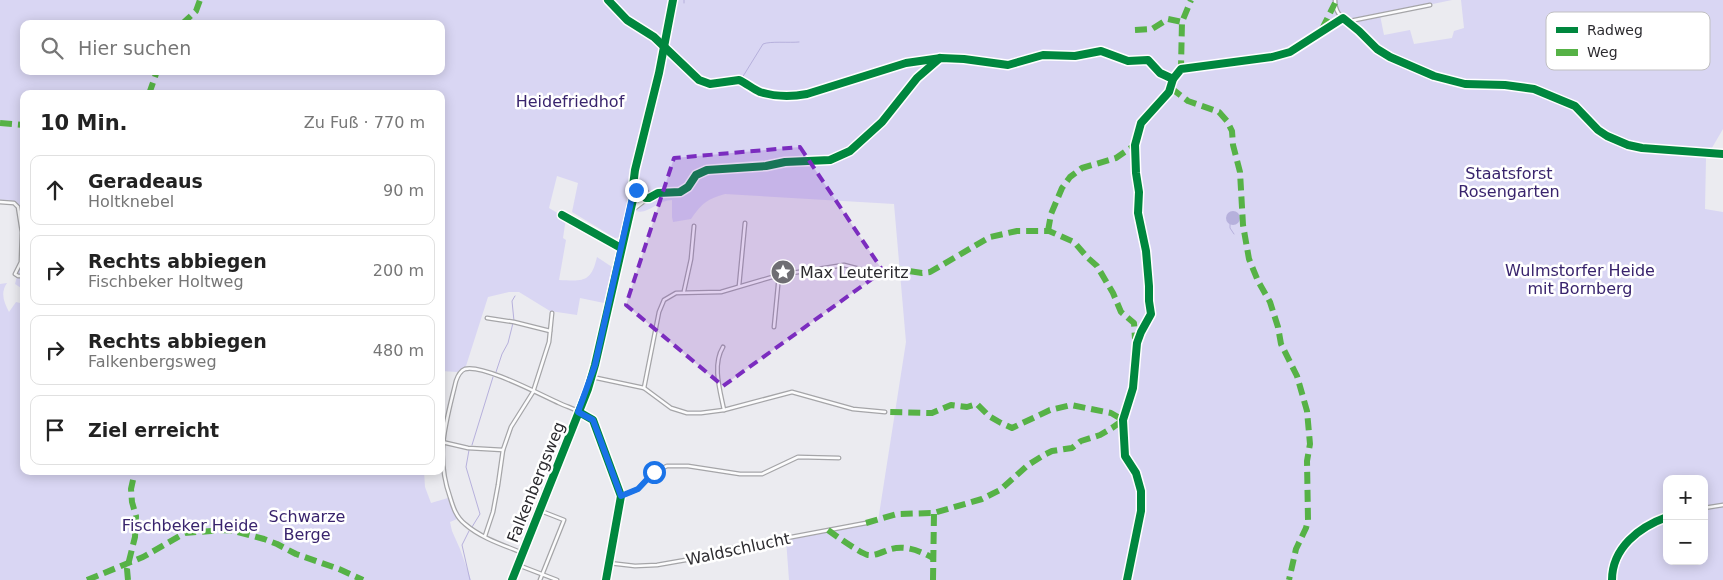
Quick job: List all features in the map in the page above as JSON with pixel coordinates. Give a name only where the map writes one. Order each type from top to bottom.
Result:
[{"type":"street","points":[[1335,0],[1338,13],[1345,20],[1350,21],[1430,5]]},
{"type":"street","points":[[1682,150],[1723,154]]},
{"type":"street","name":"Falkenbergsweg","points":[[512,580],[592,377],[629,212],[634,191],[638,188],[643,189],[646,193],[646,199],[629,212]]},
{"type":"street","points":[[0,202],[15,203],[18,207],[20,220]]},
{"type":"street","points":[[562,215],[621,248]]},
{"type":"street","points":[[739,286],[745,223]]},
{"type":"street","points":[[684,291],[692,259],[694,226]]},
{"type":"street","points":[[20,264],[15,274],[20,276]]},
{"type":"street","points":[[644,388],[660,306],[668,296],[684,291],[721,292],[779,275],[844,265],[875,273]]},
{"type":"street","points":[[774,326],[779,275]]},
{"type":"street","points":[[485,537],[496,494],[503,450],[511,427],[533,392],[544,360],[552,313]]},
{"type":"street","points":[[487,318],[550,330]]},
{"type":"street","points":[[723,347],[719,353],[717,364],[724,410]]},
{"type":"street","points":[[445,429],[456,380],[462,370],[469,369],[493,374],[514,382],[593,420],[621,496],[606,580]]},
{"type":"street","points":[[592,377],[644,388],[671,408],[687,413],[724,410],[792,392],[853,409],[885,412]]},
{"type":"street","points":[[445,443],[474,448],[503,450]]},
{"type":"street","points":[[621,496],[638,489],[654,472],[667,466],[688,466],[740,474],[762,474],[798,457],[839,458]]},
{"type":"street","points":[[444,475],[455,512],[465,524],[485,537],[523,553]]},
{"type":"street","points":[[1708,507],[1723,505]]},
{"type":"street","points":[[540,511],[564,520],[540,580]]},
{"type":"street","points":[[1612,580],[1615,562],[1624,546],[1642,529],[1663,519]]},
{"type":"street","name":"Waldschlucht","points":[[609,563],[654,566],[866,523]]},
{"type":"street","points":[[518,565],[557,580]]},
{"type":"highlighted area","points":[[800,147],[883,271],[723,386],[626,305],[674,158]]},
{"type":"green space","name":"Staatsforst Rosengarten","points":[[0,0],[1452,0],[1380,15],[1384,35],[1410,30],[1414,44],[1452,38],[1454,31],[1464,28],[1461,0],[1723,0],[1723,129],[1706,158],[1705,209],[1723,212],[1723,580],[789,580],[786,539],[878,521],[906,342],[894,204],[725,194],[705,202],[691,219],[673,222],[672,200],[662,202],[645,211],[636,211],[650,199],[646,190],[642,187],[632,189],[622,237],[615,238],[572,212],[578,183],[557,176],[549,208],[566,218],[563,238],[566,240],[559,280],[585,279],[592,272],[597,257],[612,267],[604,303],[580,298],[577,315],[550,311],[519,292],[509,292],[488,297],[466,366],[457,372],[445,371],[445,90],[20,90],[20,224],[16,204],[0,202]]},
{"type":"green space","points":[[637,191],[645,193],[645,195],[642,201],[634,206],[632,204]]},
{"type":"green space","name":"Staatsforst Rosengarten","points":[[20,263],[20,287],[15,284]]},
{"type":"green space","name":"Schwarze Berge","points":[[7,283],[3,294],[9,312],[16,302],[20,303],[20,475],[424,475],[425,487],[431,503],[448,498],[457,519],[450,522],[452,531],[471,580],[0,580],[0,284]]},
{"type":"shaded area","points":[[1233,211],[1238,213],[1240,218],[1238,223],[1233,225],[1228,223],[1226,218],[1228,213]]},
{"type":"waterway","points":[[742,78],[763,44],[799,42]]},
{"type":"waterway","points":[[620,241],[632,189]]},
{"type":"waterway","points":[[1230,224],[1234,234]]},
{"type":"waterway","points":[[588,381],[617,253]]},
{"type":"waterway","points":[[514,321],[512,301],[515,296]]},
{"type":"waterway","points":[[496,372],[508,343],[513,323]]},
{"type":"waterway","points":[[472,445],[493,377]]},
{"type":"waterway","points":[[578,405],[584,392]]},
{"type":"waterway","points":[[523,546],[574,417]]},
{"type":"waterway","points":[[469,450],[466,467],[480,514],[472,527]]},
{"type":"waterway","points":[[469,531],[462,545],[470,580]]},
{"type":"waterway","points":[[510,580],[519,557]]},
{"type":"marked path","points":[[186,20],[196,11],[200,0]]},
{"type":"marked path","points":[[1179,72],[1181,67],[1182,22],[1191,0]]},
{"type":"marked path","points":[[1322,29],[1335,3]]},
{"type":"marked path","points":[[1135,30],[1152,29],[1168,19],[1182,22]]},
{"type":"marked path","points":[[150,90],[156,75]]},
{"type":"marked path","points":[[1171,88],[1188,101],[1219,112],[1227,121],[1232,131],[1233,145],[1240,172],[1243,225],[1249,259],[1258,281],[1270,302],[1281,344],[1297,376],[1307,411],[1310,444],[1307,461],[1308,520],[1296,549],[1289,580]]},
{"type":"marked path","points":[[0,123],[20,125]]},
{"type":"marked path","points":[[1048,231],[1051,214],[1062,188],[1070,177],[1082,168],[1116,158],[1135,145]]},
{"type":"marked path","points":[[875,273],[896,269],[922,273],[930,272],[990,237],[1017,231],[1049,231],[1074,242],[1097,266],[1113,293],[1121,312],[1134,323],[1135,339]]},
{"type":"marked path","points":[[866,523],[897,514],[934,513],[982,499],[1000,490],[1028,465],[1044,455],[1052,451],[1072,448],[1081,441],[1100,435],[1123,420],[1111,413],[1071,405],[1050,410],[1012,428],[989,416],[977,404],[967,407],[951,405],[932,413],[885,412]]},
{"type":"marked path","points":[[128,580],[127,569],[135,537],[136,516],[131,489],[134,475]]},
{"type":"marked path","points":[[933,580],[934,513]]},
{"type":"marked path","points":[[87,580],[143,557],[185,533],[223,530],[264,539],[296,554],[339,569],[363,580]]},
{"type":"marked path","points":[[828,530],[864,554],[871,555],[891,549],[907,548],[933,558]]},
{"type":"cycle path","points":[[608,0],[627,20],[654,37],[699,80],[710,84],[739,80],[760,92],[778,96],[807,94],[906,63],[941,58],[1008,65],[1043,55],[1075,56],[1101,51],[1128,61],[1148,60],[1160,73],[1173,79]]},
{"type":"cycle path","points":[[512,580],[588,389],[595,365],[635,191],[633,186],[635,170],[659,73],[673,0]]},
{"type":"cycle path","points":[[1127,580],[1141,511],[1141,491],[1136,473],[1125,456],[1123,420],[1133,388],[1137,343],[1151,314],[1146,251],[1138,213],[1139,192],[1135,145],[1141,123],[1169,92],[1173,79],[1181,69],[1272,57],[1290,52],[1343,18],[1377,49],[1390,57],[1434,76],[1465,84],[1505,85],[1534,89],[1575,106],[1598,130],[1628,145],[1642,148],[1723,154]]},
{"type":"cycle path","points":[[646,198],[658,193],[680,192],[688,187],[696,175],[707,170],[766,166],[785,162],[830,160],[850,151],[882,122],[917,78],[940,58]]},
{"type":"cycle path","points":[[562,215],[621,248]]},
{"type":"cycle path","points":[[579,412],[593,420],[621,496],[606,580]]},
{"type":"cycle path","points":[[1612,580],[1617,558],[1629,540],[1637,533],[1663,519]]},
{"type":"place","name":"Max Leuteritz","points":[[783,272]]},
{"type":"route","points":[[636,190],[633,193],[595,365],[588,389],[578,412],[593,420],[621,496],[638,489],[654,472]]},
{"type":"park label","name":"Heidefriedhof","points":[[570,101]]},
{"type":"park label","name":"Wulmstorfer Heide mit Bornberg","points":[[1580,279]]},
{"type":"park label","name":"Fischbeker Heide","points":[[190,525]]}]
